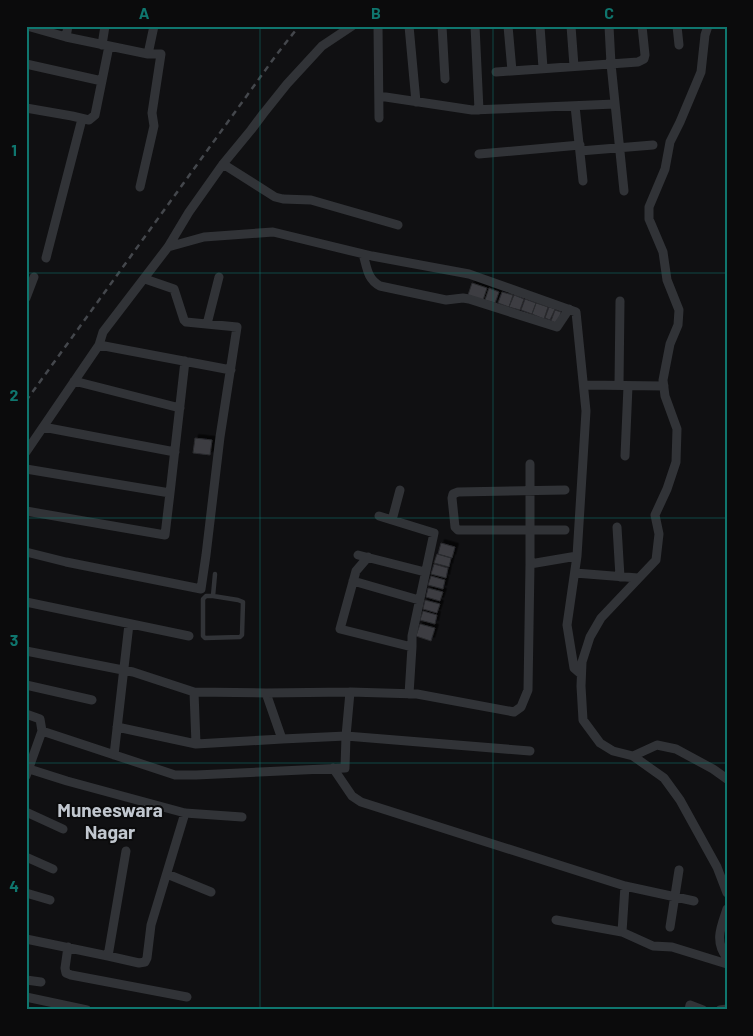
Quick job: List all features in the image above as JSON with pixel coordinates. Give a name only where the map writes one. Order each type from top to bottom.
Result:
[{"type":"street","points":[[27,26],[66,37],[148,54],[161,54],[152,113],[154,126],[140,187]]},
{"type":"street","points":[[66,37],[68,26]]},
{"type":"street","points":[[26,108],[89,120],[95,115],[102,81],[106,45],[105,26]]},
{"type":"street","points":[[148,54],[154,26]]},
{"type":"street","points":[[26,452],[99,345],[103,332],[168,247],[189,212],[223,164],[287,84],[322,46],[352,26]]},
{"type":"street","points":[[378,26],[379,118]]},
{"type":"street","points":[[409,26],[416,102]]},
{"type":"street","points":[[442,26],[445,79]]},
{"type":"street","points":[[475,26],[478,110]]},
{"type":"street","points":[[508,26],[512,71]]},
{"type":"street","points":[[540,26],[543,68]]},
{"type":"street","points":[[571,26],[574,66]]},
{"type":"street","points":[[608,26],[624,190]]},
{"type":"street","points":[[496,72],[638,62],[644,59],[645,55],[642,26]]},
{"type":"street","points":[[677,26],[679,45]]},
{"type":"street","points":[[708,26],[705,35],[701,72],[670,142],[665,169],[649,207],[649,219],[663,252],[667,280],[679,310],[678,325],[670,344],[663,380],[665,396],[677,429],[676,462],[667,489],[655,515],[659,534],[656,560],[600,618],[590,637],[582,662],[581,686],[583,720],[600,743],[613,751],[633,756],[664,778],[680,800],[716,867],[727,893]]},
{"type":"street","points":[[26,64],[102,81]]},
{"type":"street","points":[[379,96],[467,110],[615,104]]},
{"type":"street","points":[[576,106],[583,181]]},
{"type":"street","points":[[46,258],[82,119]]},
{"type":"street","points":[[479,154],[653,145]]},
{"type":"street","points":[[223,164],[275,197],[310,200],[398,225]]},
{"type":"street","points":[[168,247],[204,237],[273,232],[363,254],[469,274],[576,312],[586,411],[577,556],[567,625],[574,668],[581,674]]},
{"type":"street","points":[[363,254],[370,278],[380,286],[446,300],[469,299],[556,326],[560,325],[569,310]]},
{"type":"street","points":[[26,298],[34,277]]},
{"type":"street","points":[[207,324],[219,277]]},
{"type":"street","points":[[26,552],[66,562],[202,589],[220,437],[237,327],[186,322],[174,289],[144,279]]},
{"type":"street","points":[[620,301],[625,456]]},
{"type":"street","points":[[99,345],[231,370]]},
{"type":"street","points":[[26,511],[166,535],[185,361]]},
{"type":"street","points":[[74,381],[180,408]]},
{"type":"street","points":[[584,385],[664,386]]},
{"type":"street","points":[[42,427],[175,452]]},
{"type":"street","points":[[26,651],[124,670],[194,692],[409,694],[514,712],[521,707],[528,690],[530,464]]},
{"type":"street","points":[[26,469],[170,493]]},
{"type":"street","points":[[392,520],[400,490]]},
{"type":"street","points":[[564,530],[457,530],[455,527],[452,498],[453,494],[458,492],[565,490]]},
{"type":"street","points":[[379,516],[434,533],[412,636],[409,694]]},
{"type":"street","points":[[617,526],[620,577]]},
{"type":"street","points":[[412,647],[340,629],[356,571],[363,556],[425,572]]},
{"type":"street","points":[[530,564],[577,556]]},
{"type":"street","points":[[575,573],[638,578]]},
{"type":"street","points":[[354,581],[419,600]]},
{"type":"street","points":[[26,602],[189,636]]},
{"type":"street","points":[[114,755],[129,624]]},
{"type":"street","points":[[26,685],[92,700]]},
{"type":"street","points":[[194,692],[196,744]]},
{"type":"street","points":[[42,730],[175,775],[345,768],[350,692]]},
{"type":"street","points":[[266,693],[282,739]]},
{"type":"street","points":[[26,714],[40,719],[42,730],[27,771],[185,813],[242,817]]},
{"type":"street","points":[[117,727],[196,744],[346,736],[530,751]]},
{"type":"street","points":[[633,756],[656,745],[676,749],[714,769],[727,779]]},
{"type":"street","points":[[333,768],[352,796],[361,802],[625,886],[694,901]]},
{"type":"street","points":[[26,812],[63,829]]},
{"type":"street","points":[[26,939],[139,964],[145,962],[151,925],[185,813]]},
{"type":"street","points":[[108,956],[126,852]]},
{"type":"street","points":[[26,857],[53,869]]},
{"type":"street","points":[[670,927],[679,870]]},
{"type":"street","points":[[167,874],[211,892]]},
{"type":"street","points":[[622,932],[625,886]]},
{"type":"street","points":[[26,893],[50,900]]},
{"type":"street","points":[[727,909],[719,937],[720,950],[727,958]]},
{"type":"street","points":[[556,920],[622,932],[648,945],[672,947],[727,964]]},
{"type":"street","points":[[68,947],[66,973],[187,997]]},
{"type":"street","points":[[26,980],[41,982]]},
{"type":"street","points":[[26,998],[87,1010]]},
{"type":"street","points":[[689,1010],[690,1005],[703,1010]]},
{"type":"street","points":[[720,1010],[727,1009]]},
{"type":"lane","points":[[213,593],[215,574]]},
{"type":"lane","points":[[202,589],[243,602],[242,635],[240,637],[205,638],[203,636],[203,599],[213,593]]},
{"type":"building","points":[[472,283],[487,288],[483,300],[468,295]]},
{"type":"building","points":[[489,288],[499,292],[495,303],[485,300]]},
{"type":"building","points":[[502,292],[513,295],[509,307],[498,303]]},
{"type":"building","points":[[514,295],[524,299],[520,310],[509,307]]},
{"type":"building","points":[[525,299],[536,303],[532,314],[521,310]]},
{"type":"building","points":[[536,303],[548,307],[544,319],[532,314]]},
{"type":"building","points":[[549,307],[555,309],[550,320],[545,318]]},
{"type":"building","points":[[555,310],[561,312],[558,324],[551,321]]},
{"type":"building","points":[[195,438],[212,440],[210,455],[193,453]]},
{"type":"building","points":[[441,543],[455,547],[452,558],[438,554]]},
{"type":"building","points":[[437,554],[451,558],[449,567],[434,563]]},
{"type":"building","points":[[434,564],[448,568],[446,578],[431,574]]},
{"type":"building","points":[[431,576],[445,580],[443,589],[428,585]]},
{"type":"building","points":[[428,588],[443,592],[440,601],[426,597]]},
{"type":"building","points":[[425,600],[440,604],[437,613],[423,609]]},
{"type":"building","points":[[423,611],[437,615],[435,624],[420,620]]},
{"type":"building","points":[[420,624],[435,628],[431,641],[416,636]]},
{"type":"railway","points":[[26,401],[299,26]]},
{"type":"district","name":"Muneeswara Nagar","points":[[110,820]]}]
